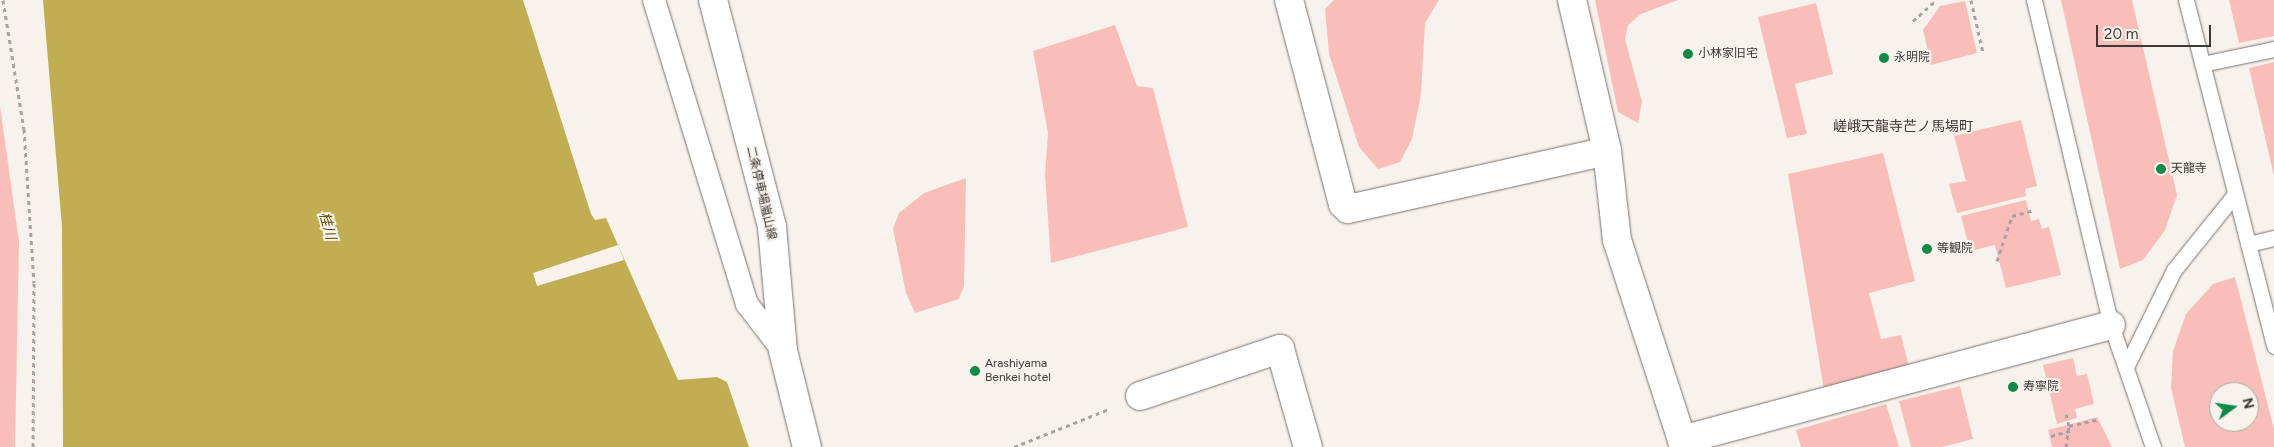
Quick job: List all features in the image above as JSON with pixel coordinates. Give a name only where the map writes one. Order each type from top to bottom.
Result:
[{"type":"street","points":[[654,0],[747,304],[783,351]]},
{"type":"street","name":"二条停車場嵐山線","points":[[713,0],[772,227],[783,351],[806,447]]},
{"type":"street","points":[[1289,0],[1343,204],[1348,208],[1607,152]]},
{"type":"street","points":[[1572,0],[1607,152],[1617,240],[1672,444],[2110,326]]},
{"type":"street","points":[[1140,396],[1280,349],[1308,447]]},
{"type":"lane","points":[[2034,0],[2110,326],[2153,447]]},
{"type":"lane","points":[[2186,0],[2274,346]]},
{"type":"lane","points":[[2202,64],[2274,49]]},
{"type":"lane","points":[[2126,367],[2174,270],[2235,194]]},
{"type":"lane","points":[[2248,244],[2274,238]]},
{"type":"path","points":[[3,0],[24,129],[34,283],[33,447]]},
{"type":"path","points":[[1913,21],[1936,0]]},
{"type":"path","points":[[1971,0],[1983,54]]},
{"type":"path","points":[[1997,261],[2012,216],[2034,210]]},
{"type":"path","points":[[1014,447],[1140,396]]},
{"type":"path","points":[[2066,414],[2070,428],[2066,447]]},
{"type":"path","points":[[2052,436],[2070,428],[2099,420]]},
{"type":"shaded area","points":[[1334,0],[1439,0],[1425,23],[1421,94],[1412,139],[1400,162],[1378,169],[1359,147],[1329,54],[1325,9]]},
{"type":"shaded area","points":[[1595,0],[1678,0],[1641,14],[1628,25],[1625,39],[1642,102],[1638,123],[1618,112]]},
{"type":"shaded area","points":[[2061,0],[2132,0],[2177,195],[2165,230],[2143,260],[2120,269]]},
{"type":"shaded area","points":[[2229,0],[2274,0],[2274,36],[2239,43]]},
{"type":"shaded area","points":[[1965,1],[1977,53],[1931,65],[1923,30],[1940,6]]},
{"type":"shaded area","points":[[1816,3],[1833,74],[1795,84],[1807,134],[1787,138],[1758,17]]},
{"type":"shaded area","points":[[1115,25],[1137,86],[1153,88],[1188,227],[1051,263],[1045,174],[1048,133],[1033,51]]},
{"type":"shaded area","points":[[2274,62],[2274,176],[2249,68]]},
{"type":"shaded area","points":[[0,106],[19,242],[15,447],[0,447]]},
{"type":"shaded area","points":[[2021,120],[2037,186],[2025,189],[2026,196],[1957,213],[1949,184],[1966,181],[1954,136]]},
{"type":"shaded area","points":[[1883,153],[1915,281],[1869,293],[1881,339],[1901,335],[1909,367],[1824,390],[1788,174]]},
{"type":"shaded area","points":[[966,178],[964,286],[959,299],[915,313],[906,293],[893,229],[899,213],[924,193]]},
{"type":"shaded area","points":[[2026,200],[2031,221],[2039,219],[2042,229],[2049,227],[2061,275],[2006,288],[1995,245],[1970,251],[1961,216]]},
{"type":"shaded area","points":[[2235,277],[2274,429],[2274,447],[2185,447],[2171,388],[2173,351],[2186,314],[2213,284]]},
{"type":"shaded area","points":[[2073,358],[2077,376],[2087,374],[2094,404],[2075,409],[2077,418],[2057,424],[2043,365]]},
{"type":"shaded area","points":[[1960,386],[1973,439],[1942,447],[1911,447],[1899,401]]},
{"type":"shaded area","points":[[1886,404],[1899,447],[1801,447],[1796,430]]},
{"type":"shaded area","points":[[2097,417],[2112,447],[2052,447],[2048,430]]},
{"type":"water","name":"桂川","points":[[43,0],[523,0],[591,214],[595,220],[606,218],[678,380],[717,377],[727,382],[749,447],[63,447],[62,227]]},
{"type":"pier","points":[[618,245],[624,260],[537,286],[533,273]]},
{"type":"place","name":"小林家旧宅","points":[[1688,54]]},
{"type":"place","name":"永明院","points":[[1884,58]]},
{"type":"place","name":"天龍寺","points":[[2161,169]]},
{"type":"place","name":"等観院","points":[[1927,249]]},
{"type":"place","name":"Arashiyama Benkei hotel","points":[[975,371]]},
{"type":"place","name":"寿寧院","points":[[2013,387]]},
{"type":"district","name":"嵯峨天龍寺芒ノ馬場町","points":[[1903,127]]}]
